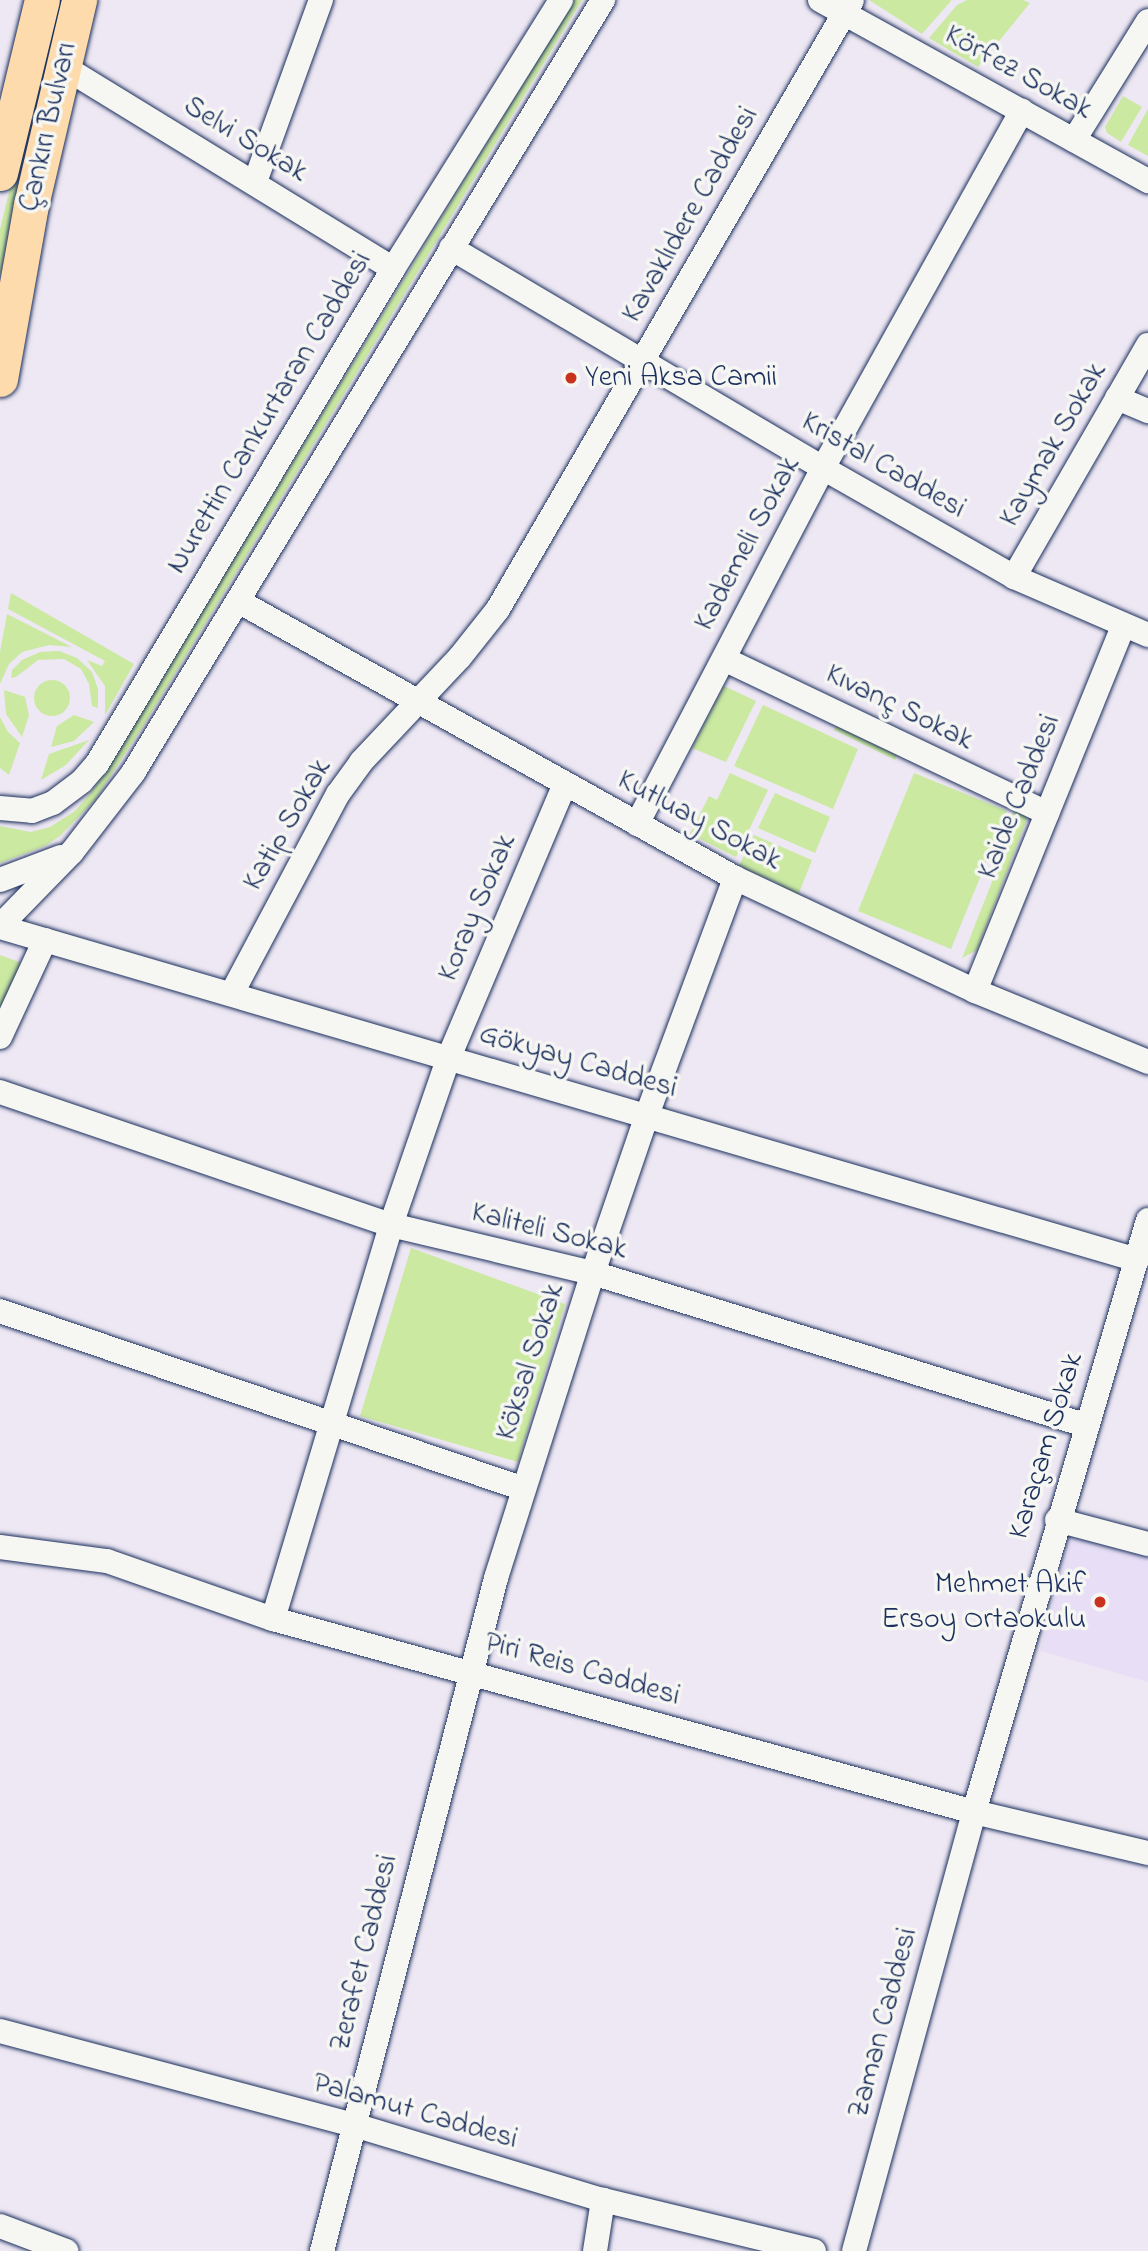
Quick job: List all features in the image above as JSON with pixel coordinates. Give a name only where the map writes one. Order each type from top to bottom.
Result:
[{"type":"highway","name":"Çankırı Bulvarı","points":[[0,173],[42,0]]},
{"type":"highway","name":"Çankırı Bulvarı","points":[[0,379],[30,205],[79,0]]},
{"type":"street","points":[[255,182],[321,0]]},
{"type":"street","name":"Nurettin Cankurtaran Caddesi","points":[[0,808],[32,811],[52,803],[82,781],[97,764],[393,269],[561,0]]},
{"type":"street","points":[[0,927],[72,852],[133,773],[603,0]]},
{"type":"street","name":"Körfez Sokak","points":[[820,0],[848,6],[1021,111],[1148,181]]},
{"type":"street","name":"Kavaklıdere Caddesi","points":[[418,702],[460,657],[498,609],[848,6]]},
{"type":"street","points":[[1074,140],[1148,21]]},
{"type":"street","name":"Selvi Sokak","points":[[64,67],[393,269]]},
{"type":"street","name":"Kademeli Sokak","points":[[637,824],[823,468],[1021,111]]},
{"type":"street","name":"Kristal Caddesi","points":[[451,248],[823,468],[1014,577],[1148,635]]},
{"type":"street","name":"Kaymak Sokak","points":[[1014,577],[1148,345]]},
{"type":"street","points":[[1117,398],[1148,411]]},
{"type":"street","name":"Kutluay Sokak","points":[[238,601],[735,878],[975,991],[1148,1062]]},
{"type":"street","name":"Kaide Caddesi","points":[[975,991],[1123,626]]},
{"type":"street","name":"Kıvanç Sokak","points":[[724,659],[1047,814]]},
{"type":"street","name":"Katip Sokak","points":[[232,993],[338,794],[368,754],[418,702]]},
{"type":"street","name":"Koray Sokak","points":[[273,1619],[329,1423],[391,1225],[449,1057],[565,784]]},
{"type":"street","points":[[0,880],[72,852]]},
{"type":"street","name":"Köksal Sokak","points":[[470,1671],[524,1489],[593,1273],[647,1115],[735,878]]},
{"type":"street","name":"Gökyay Caddesi","points":[[0,927],[1137,1260]]},
{"type":"street","points":[[0,1037],[45,940]]},
{"type":"street","name":"Kaliteli Sokak","points":[[0,1092],[391,1225],[593,1273],[1085,1425]]},
{"type":"street","name":"Karaçam Sokak","points":[[974,1812],[1085,1425],[1148,1220]]},
{"type":"street","points":[[0,1311],[524,1489]]},
{"type":"street","points":[[1058,1520],[1148,1544]]},
{"type":"street","name":"Piri Reis Caddesi","points":[[0,1547],[107,1561],[273,1619],[470,1671],[974,1812],[1148,1853]]},
{"type":"street","name":"Zerafet Caddesi","points":[[322,2251],[470,1671]]},
{"type":"street","name":"Zaman Caddesi","points":[[854,2251],[974,1812]]},
{"type":"street","name":"Palamut Caddesi","points":[[0,2031],[355,2125],[603,2200],[814,2251]]},
{"type":"street","points":[[595,2251],[603,2200]]},
{"type":"street","points":[[0,2226],[65,2251]]},
{"type":"shaded area","name":"Mehmet Akif Ersoy Ortaokulu","points":[[1071,1532],[1148,1554],[1148,1682],[1040,1651]]},
{"type":"green space","points":[[56,0],[64,0],[0,276],[0,229]]},
{"type":"green space","points":[[574,0],[582,0],[142,728],[95,800],[60,836],[45,846],[0,863],[0,826],[31,832],[50,827],[75,811],[93,790]]},
{"type":"green space","points":[[869,0],[951,0],[951,1],[922,34]]},
{"type":"green space","points":[[967,0],[1023,0],[1030,3],[978,67],[929,38],[957,5]]},
{"type":"green space","points":[[1123,96],[1142,107],[1121,142],[1107,133],[1105,127]]},
{"type":"green space","points":[[1148,109],[1148,156],[1128,145]]},
{"type":"green space","points":[[11,593],[134,664],[105,715],[105,686],[87,660],[102,666],[105,661],[8,609]]},
{"type":"green space","points":[[7,614],[72,647],[49,645],[22,652],[9,664],[0,684],[0,652]]},
{"type":"green space","points":[[59,651],[77,658],[92,672],[98,689],[98,708],[92,706],[89,684],[81,669],[64,659],[38,660],[11,678],[12,670],[22,660],[40,652]]},
{"type":"green space","points":[[52,680],[65,685],[70,698],[65,711],[52,716],[39,711],[34,698],[39,685]]},
{"type":"green space","points":[[724,686],[756,701],[726,762],[692,748]]},
{"type":"green space","points":[[4,690],[25,697],[29,715],[22,737],[6,714]]},
{"type":"green space","points":[[763,705],[858,749],[833,809],[734,766]]},
{"type":"green space","points":[[74,715],[94,722],[74,741],[51,747],[57,726]]},
{"type":"green space","points":[[0,717],[8,732],[20,743],[9,775],[0,768]]},
{"type":"green space","points":[[837,724],[898,754],[895,760],[834,730]]},
{"type":"green space","points":[[89,740],[66,765],[41,780],[49,754]]},
{"type":"green space","points":[[730,773],[768,790],[736,857],[690,834],[709,796],[717,800]]},
{"type":"green space","points":[[914,773],[1007,811],[951,949],[858,911]]},
{"type":"green space","points":[[775,793],[830,817],[815,853],[758,828]]},
{"type":"green space","points":[[1015,809],[1026,815],[1027,819],[977,950],[962,958],[1016,821],[1011,817]]},
{"type":"green space","points":[[754,835],[812,860],[797,898],[777,890],[779,884],[739,866]]},
{"type":"green space","points":[[0,955],[27,965],[0,1021]]},
{"type":"green space","points":[[411,1248],[565,1304],[518,1462],[360,1416]]},
{"type":"place","name":"Yeni Aksa Camii","points":[[571,378]]},
{"type":"place","name":"Mehmet Akif Ersoy Ortaokulu","points":[[1100,1602]]}]
